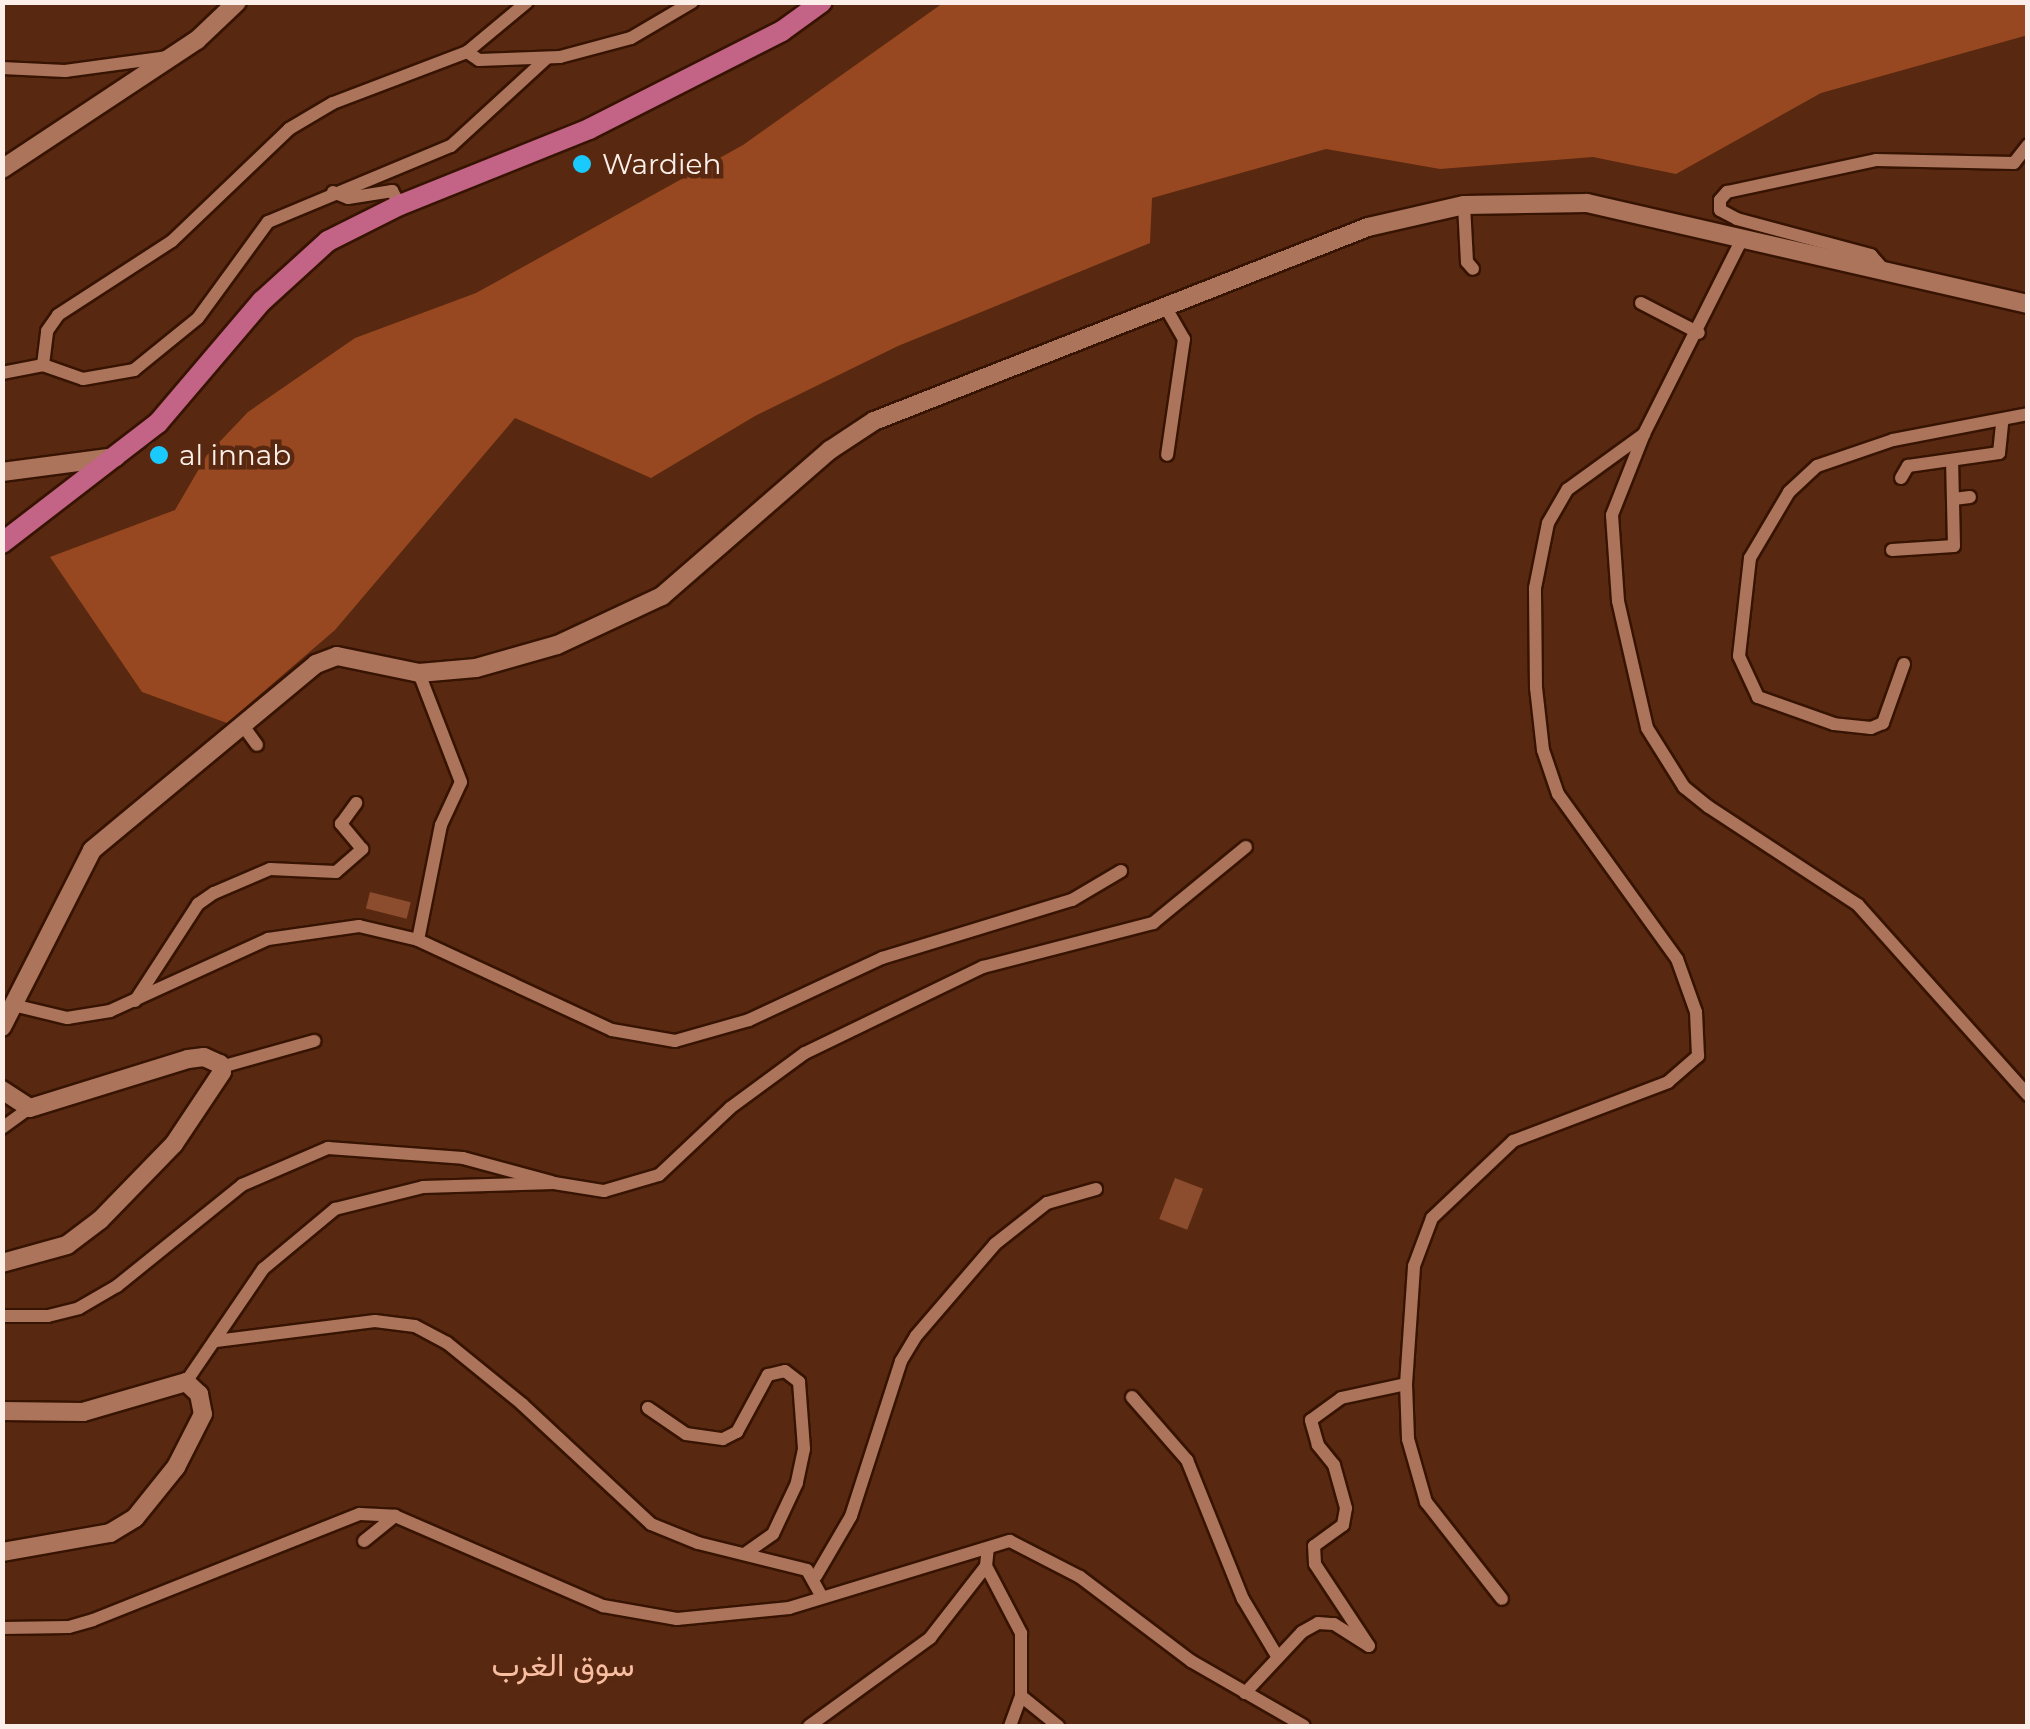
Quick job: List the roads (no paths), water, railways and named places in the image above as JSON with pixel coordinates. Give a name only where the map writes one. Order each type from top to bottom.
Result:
[{"type":"main road","points":[[2,543],[117,457],[186,394],[293,268],[328,242],[400,205],[589,129],[782,31],[822,2]]},
{"type":"street","points":[[2,169],[172,56],[237,2]]},
{"type":"street","points":[[43,365],[47,331],[58,315],[172,241],[288,128],[333,103],[468,52],[527,2]]},
{"type":"street","points":[[468,52],[479,60],[545,60],[631,38],[692,2]]},
{"type":"street","points":[[2,68],[65,72],[172,56]]},
{"type":"street","points":[[2,373],[43,365],[96,379],[152,360],[198,318],[268,222],[451,146],[545,60]]},
{"type":"street","points":[[1883,269],[1871,255],[1736,219],[1720,210],[1720,200],[1727,192],[1876,160],[2014,163],[2028,145]]},
{"type":"street","points":[[333,192],[348,198],[392,191],[400,205]]},
{"type":"street","points":[[2,1027],[92,850],[126,815],[244,727],[327,658],[419,674],[512,660],[662,596],[830,450],[874,421],[1368,227],[1464,204],[1587,203],[2028,304]]},
{"type":"street","points":[[1464,204],[1466,262],[1473,269]]},
{"type":"street","points":[[1743,237],[1699,332],[1644,434],[1612,530],[1618,601],[1656,750],[1684,787],[1727,823],[1858,905],[2028,1095]]},
{"type":"street","points":[[1641,303],[1699,332]]},
{"type":"street","points":[[1166,308],[1184,339],[1167,454]]},
{"type":"street","points":[[1904,664],[1883,724],[1870,728],[1834,724],[1758,697],[1739,656],[1750,558],[1789,492],[1818,466],[1893,440],[2028,414]]},
{"type":"street","points":[[1901,478],[1908,466],[1999,453],[2002,422]]},
{"type":"street","points":[[1502,1599],[1426,1502],[1408,1439],[1406,1384],[1414,1266],[1432,1218],[1514,1141],[1668,1082],[1698,1056],[1696,1012],[1677,959],[1558,794],[1542,750],[1536,688],[1534,588],[1548,524],[1568,488],[1644,434]]},
{"type":"street","points":[[2,472],[117,457]]},
{"type":"street","points":[[1892,550],[1954,546],[1952,460]]},
{"type":"street","points":[[1954,499],[1970,496]]},
{"type":"street","points":[[418,940],[437,839],[461,782],[419,674]]},
{"type":"street","points":[[244,727],[258,745]]},
{"type":"street","points":[[133,1003],[198,904],[214,893],[270,869],[336,872],[362,850],[341,824],[356,803]]},
{"type":"street","points":[[2,1316],[48,1316],[79,1308],[117,1286],[242,1185],[328,1148],[448,1155],[554,1183],[604,1191],[659,1175],[730,1108],[805,1053],[983,967],[1153,922],[1246,846]]},
{"type":"street","points":[[13,1005],[67,1018],[133,1003],[246,947],[329,926],[418,940],[612,1030],[674,1041],[749,1020],[882,958],[1072,900],[1120,871]]},
{"type":"street","points":[[2,1128],[30,1108],[188,1059],[204,1057],[221,1068],[314,1041]]},
{"type":"street","points":[[2,1263],[50,1253],[100,1220],[174,1144],[213,1092],[221,1068]]},
{"type":"street","points":[[2,1090],[30,1108]]},
{"type":"street","points":[[2,1411],[83,1412],[186,1382],[263,1269],[336,1209],[424,1187],[554,1183]]},
{"type":"street","points":[[822,1597],[816,1576],[851,1516],[901,1361],[916,1336],[995,1244],[1047,1203],[1096,1189]]},
{"type":"street","points":[[216,1341],[375,1321],[415,1326],[447,1343],[522,1404],[650,1524],[816,1576]]},
{"type":"street","points":[[648,1408],[686,1434],[723,1440],[737,1432],[768,1375],[785,1371],[798,1382],[804,1448],[797,1483],[773,1534],[746,1552]]},
{"type":"street","points":[[2,1552],[110,1532],[135,1518],[176,1467],[203,1414],[199,1394],[186,1382]]},
{"type":"street","points":[[1245,1693],[1278,1656],[1318,1623],[1334,1624],[1369,1646],[1315,1564],[1314,1546],[1343,1524],[1346,1508],[1334,1465],[1318,1445],[1311,1420],[1341,1398],[1406,1384]]},
{"type":"street","points":[[1132,1397],[1186,1460],[1243,1599],[1278,1656]]},
{"type":"street","points":[[364,1541],[395,1516]]},
{"type":"street","points":[[2,1628],[69,1628],[335,1520],[395,1516],[603,1606],[716,1619],[822,1597],[988,1548],[1026,1544],[1245,1693],[1304,1726]]},
{"type":"street","points":[[809,1726],[930,1638],[986,1566],[988,1548]]},
{"type":"street","points":[[986,1566],[1019,1624],[1021,1696],[1010,1726]]},
{"type":"street","points":[[1021,1696],[1058,1726]]},
{"type":"place","name":"Wardieh","points":[[582,164]]},
{"type":"place","name":"al innab","points":[[159,455]]},
{"type":"district","name":"سوق الغرب","points":[[563,1665]]}]
